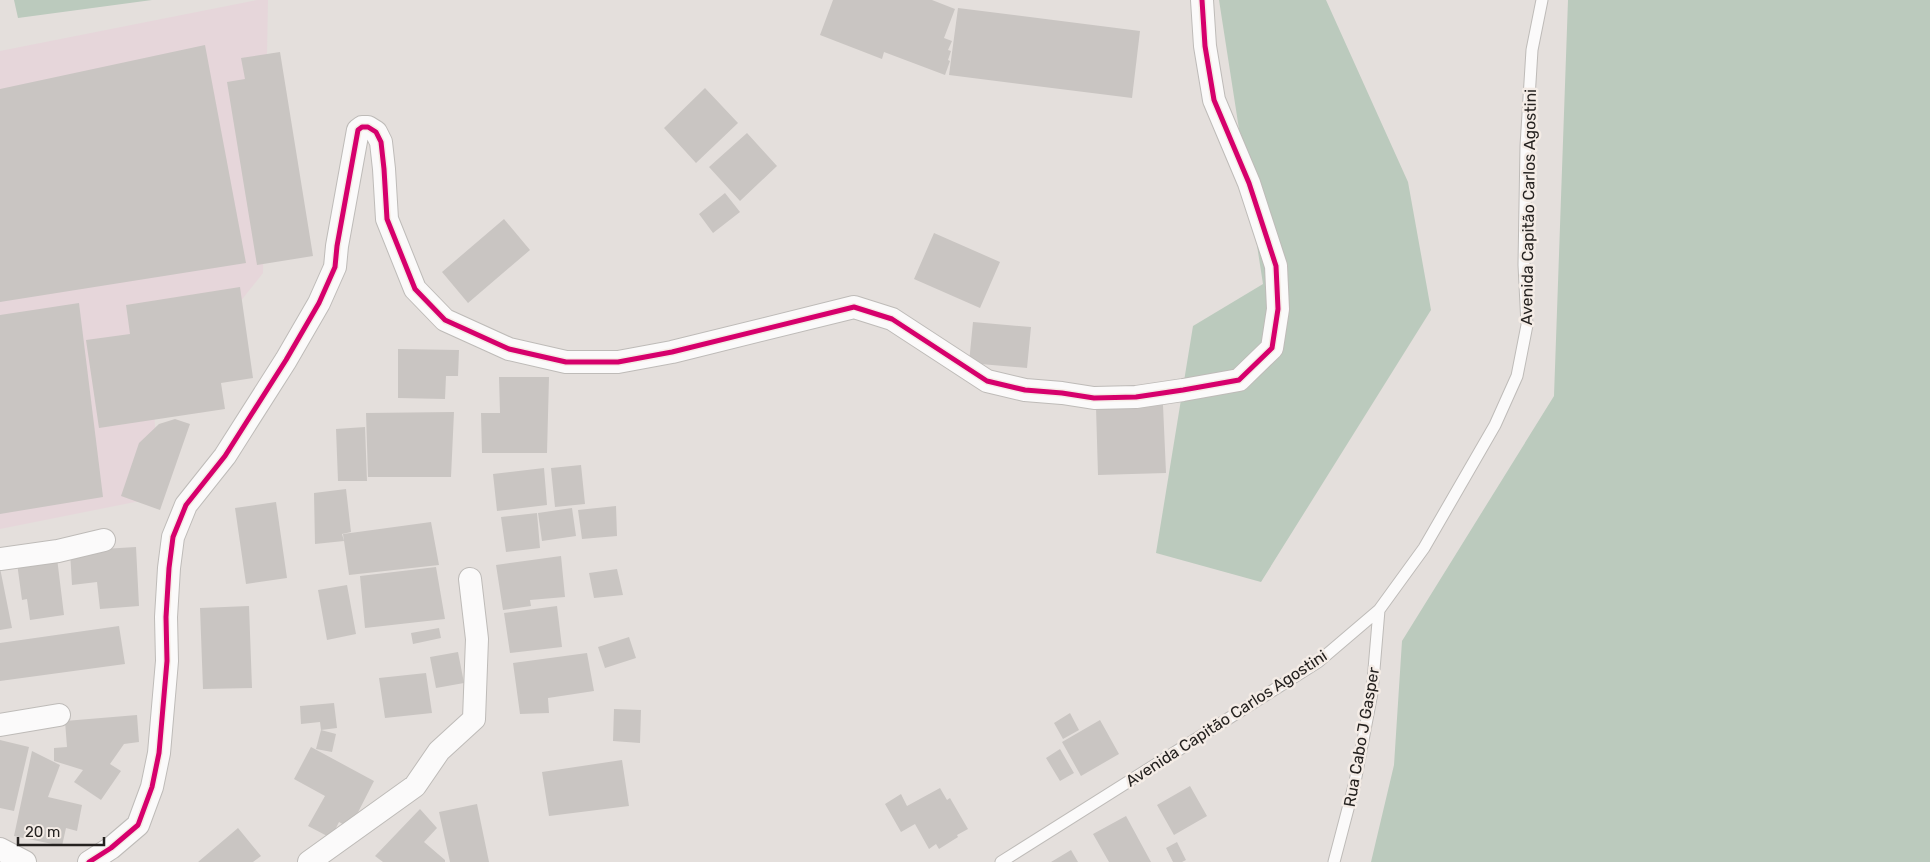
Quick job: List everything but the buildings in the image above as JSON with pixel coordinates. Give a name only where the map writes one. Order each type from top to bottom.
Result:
[{"type":"street","points":[[89,862],[111,848],[138,825],[152,787],[160,753],[167,661],[166,617],[173,537],[186,505],[226,456],[286,360],[327,285],[335,267],[348,179],[358,130],[362,127],[368,127],[376,132],[381,142],[387,219],[415,289],[445,320],[481,338],[509,349],[566,362],[618,362],[672,352],[854,307],[892,319],[987,381],[1025,390],[1062,392],[1094,398],[1136,397],[1239,380],[1272,348],[1278,309],[1276,266],[1249,183],[1214,100],[1205,46],[1202,0]]},
{"type":"street","points":[[0,559],[58,551],[104,540]]},
{"type":"street","points":[[309,862],[415,786],[439,751],[474,719],[477,639],[470,579]]},
{"type":"street","points":[[0,725],[59,715]]},
{"type":"street","points":[[0,849],[25,862]]},
{"type":"lane","name":"Avenida Capitão Carlos Agostini","points":[[1001,862],[1318,662],[1379,610],[1424,548],[1495,425],[1517,376],[1526,325],[1524,265],[1526,146],[1532,50],[1542,0]]},
{"type":"lane","name":"Rua Cabo J Gasper","points":[[1334,862],[1355,782],[1372,693],[1379,610]]},
{"type":"shaded area","points":[[257,0],[268,0],[263,273],[154,411],[160,497],[0,529],[0,51]]},
{"type":"green space","points":[[14,0],[152,0],[18,18]]},
{"type":"green space","points":[[1219,0],[1326,0],[1408,182],[1431,310],[1261,582],[1156,553],[1193,326],[1263,284]]},
{"type":"green space","points":[[1568,0],[1930,0],[1930,862],[1371,862],[1394,765],[1402,641],[1554,396]]},
{"type":"cycle path","points":[[89,862],[111,848],[138,825],[152,787],[159,753],[167,661],[166,617],[173,537],[186,505],[225,456],[286,360],[319,303],[335,267],[337,246],[358,130],[362,127],[368,127],[376,132],[381,142],[387,219],[415,289],[445,320],[509,349],[566,362],[618,362],[672,352],[854,307],[892,319],[987,381],[1025,390],[1094,398],[1136,397],[1183,390],[1239,380],[1272,348],[1278,309],[1276,266],[1249,183],[1214,100],[1205,46],[1202,0]]}]
